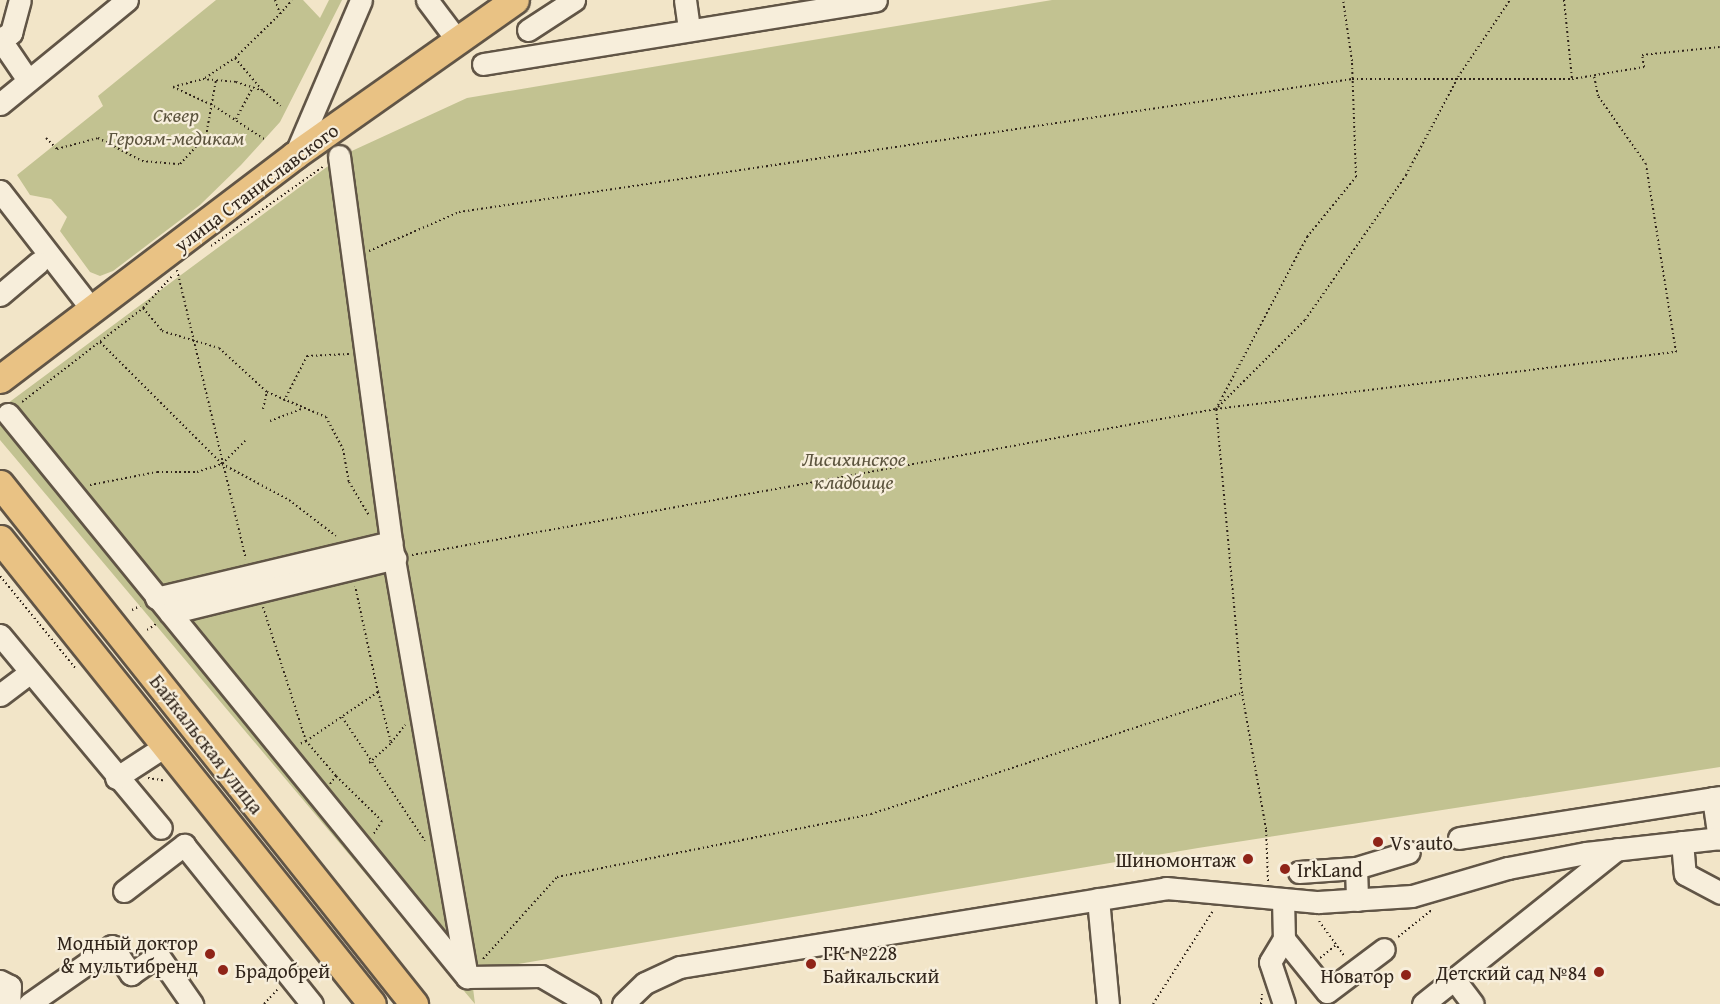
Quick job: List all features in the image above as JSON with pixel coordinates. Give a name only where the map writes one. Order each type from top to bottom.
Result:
[{"type":"main road","name":"улица Станиславского","points":[[0,379],[295,155],[514,0]]},
{"type":"main road","name":"Байкальская улица","points":[[0,483],[414,1004]]},
{"type":"main road","name":"Байкальская улица","points":[[0,539],[372,1004]]},
{"type":"street","points":[[20,0],[11,33],[0,39],[28,80]]},
{"type":"street","points":[[0,104],[127,0]]},
{"type":"street","points":[[295,155],[361,0]]},
{"type":"street","points":[[427,0],[457,40]]},
{"type":"street","points":[[528,30],[574,0]]},
{"type":"street","points":[[685,0],[689,30]]},
{"type":"street","points":[[483,64],[876,0]]},
{"type":"street","points":[[0,114],[49,73]]},
{"type":"street","points":[[339,156],[355,258],[392,543],[467,977]]},
{"type":"street","points":[[0,191],[87,315]]},
{"type":"street","points":[[0,213],[38,263],[87,315]]},
{"type":"street","points":[[0,295],[38,263]]},
{"type":"street","points":[[8,414],[467,977]]},
{"type":"street","points":[[163,605],[348,561],[392,543]]},
{"type":"street","points":[[0,635],[116,778],[161,828]]},
{"type":"street","points":[[0,695],[30,672]]},
{"type":"street","points":[[116,778],[165,746]]},
{"type":"street","points":[[627,1002],[645,983],[680,967],[1166,888],[1276,899],[1357,900],[1412,896],[1446,886],[1619,848],[1720,839],[1717,797],[1459,838]]},
{"type":"street","points":[[1682,842],[1685,874],[1720,893]]},
{"type":"street","points":[[124,891],[184,845],[312,1004]]},
{"type":"street","points":[[1423,1004],[1619,848]]},
{"type":"street","points":[[1299,872],[1356,868],[1409,852]]},
{"type":"street","points":[[1356,868],[1357,900]]},
{"type":"street","points":[[1098,899],[1108,1004]]},
{"type":"street","points":[[1276,899],[1284,939],[1328,992],[1384,948]]},
{"type":"street","points":[[1284,939],[1270,962],[1284,1004]]},
{"type":"street","points":[[0,981],[10,986],[12,1004],[112,946],[131,974],[158,955],[192,1004]]},
{"type":"street","points":[[467,977],[541,976],[589,1004]]},
{"type":"street","points":[[1454,979],[1473,1004]]},
{"type":"path","points":[[275,0],[280,14]]},
{"type":"path","points":[[264,139],[214,106],[173,87],[203,79],[235,58],[292,0]]},
{"type":"path","points":[[1276,899],[1242,693],[1216,409],[1307,237],[1356,177],[1352,79],[1343,0]]},
{"type":"path","points":[[1216,409],[1305,321],[1406,175],[1458,77],[1510,0]]},
{"type":"path","points":[[1564,0],[1572,79]]},
{"type":"path","points":[[355,258],[459,212],[1352,79],[1458,77],[1572,79],[1644,67],[1642,55],[1720,47]]},
{"type":"path","points":[[235,58],[263,91],[281,106]]},
{"type":"path","points":[[143,308],[162,331],[219,348],[267,392],[302,409],[326,417],[365,513],[392,543],[1216,409],[1676,352],[1646,164],[1598,96],[1594,76]]},
{"type":"path","points":[[203,79],[263,91]]},
{"type":"path","points":[[46,138],[57,149],[98,138],[142,161],[180,164],[206,136],[214,106],[216,80]]},
{"type":"path","points":[[236,119],[252,87]]},
{"type":"path","points":[[205,250],[339,156]]},
{"type":"path","points":[[8,414],[143,308],[177,270],[186,264]]},
{"type":"path","points":[[177,270],[191,340],[254,584],[306,741],[336,776],[382,821],[363,850]]},
{"type":"path","points":[[100,342],[222,464],[290,500],[335,534],[348,561],[391,743]]},
{"type":"path","points":[[284,400],[307,356],[367,352]]},
{"type":"path","points":[[263,409],[267,392]]},
{"type":"path","points":[[270,421],[302,409]]},
{"type":"path","points":[[70,491],[107,480],[197,472],[222,464],[245,441]]},
{"type":"path","points":[[284,753],[306,741],[378,692]]},
{"type":"path","points":[[467,977],[557,877],[871,814],[1242,693]]},
{"type":"path","points":[[369,763],[391,743],[402,726],[422,716]]},
{"type":"path","points":[[342,717],[369,763],[429,847]]},
{"type":"path","points":[[320,797],[336,776]]},
{"type":"path","points":[[1384,948],[1442,902],[1446,886]]},
{"type":"path","points":[[1153,1004],[1209,913],[1238,895]]},
{"type":"path","points":[[1314,914],[1355,971]]},
{"type":"path","points":[[264,1004],[292,978]]},
{"type":"green space","name":"Сквер Героям-медикам","points":[[216,0],[303,0],[320,18],[329,0],[342,0],[280,122],[241,165],[200,205],[113,271],[100,276],[90,272],[60,231],[67,217],[51,199],[30,195],[17,175],[103,106],[98,96]]},
{"type":"green space","name":"Лисихинское кладбище","points":[[1052,0],[1720,0],[1720,767],[1198,848],[471,972],[475,1004],[0,440],[0,409],[343,155],[467,98]]},
{"type":"place","name":"Vs auto","points":[[1378,842]]},
{"type":"place","name":"Шиномонтаж","points":[[1248,859]]},
{"type":"place","name":"IrkLand","points":[[1285,869]]},
{"type":"place","name":"Модный доктор & мультибренд","points":[[210,954]]},
{"type":"place","name":"ГК №228 Байкальский","points":[[811,964]]},
{"type":"place","name":"Брадобрей","points":[[223,970]]},
{"type":"place","name":"Детский сад №84","points":[[1599,972]]},
{"type":"place","name":"Новатор","points":[[1406,975]]}]
